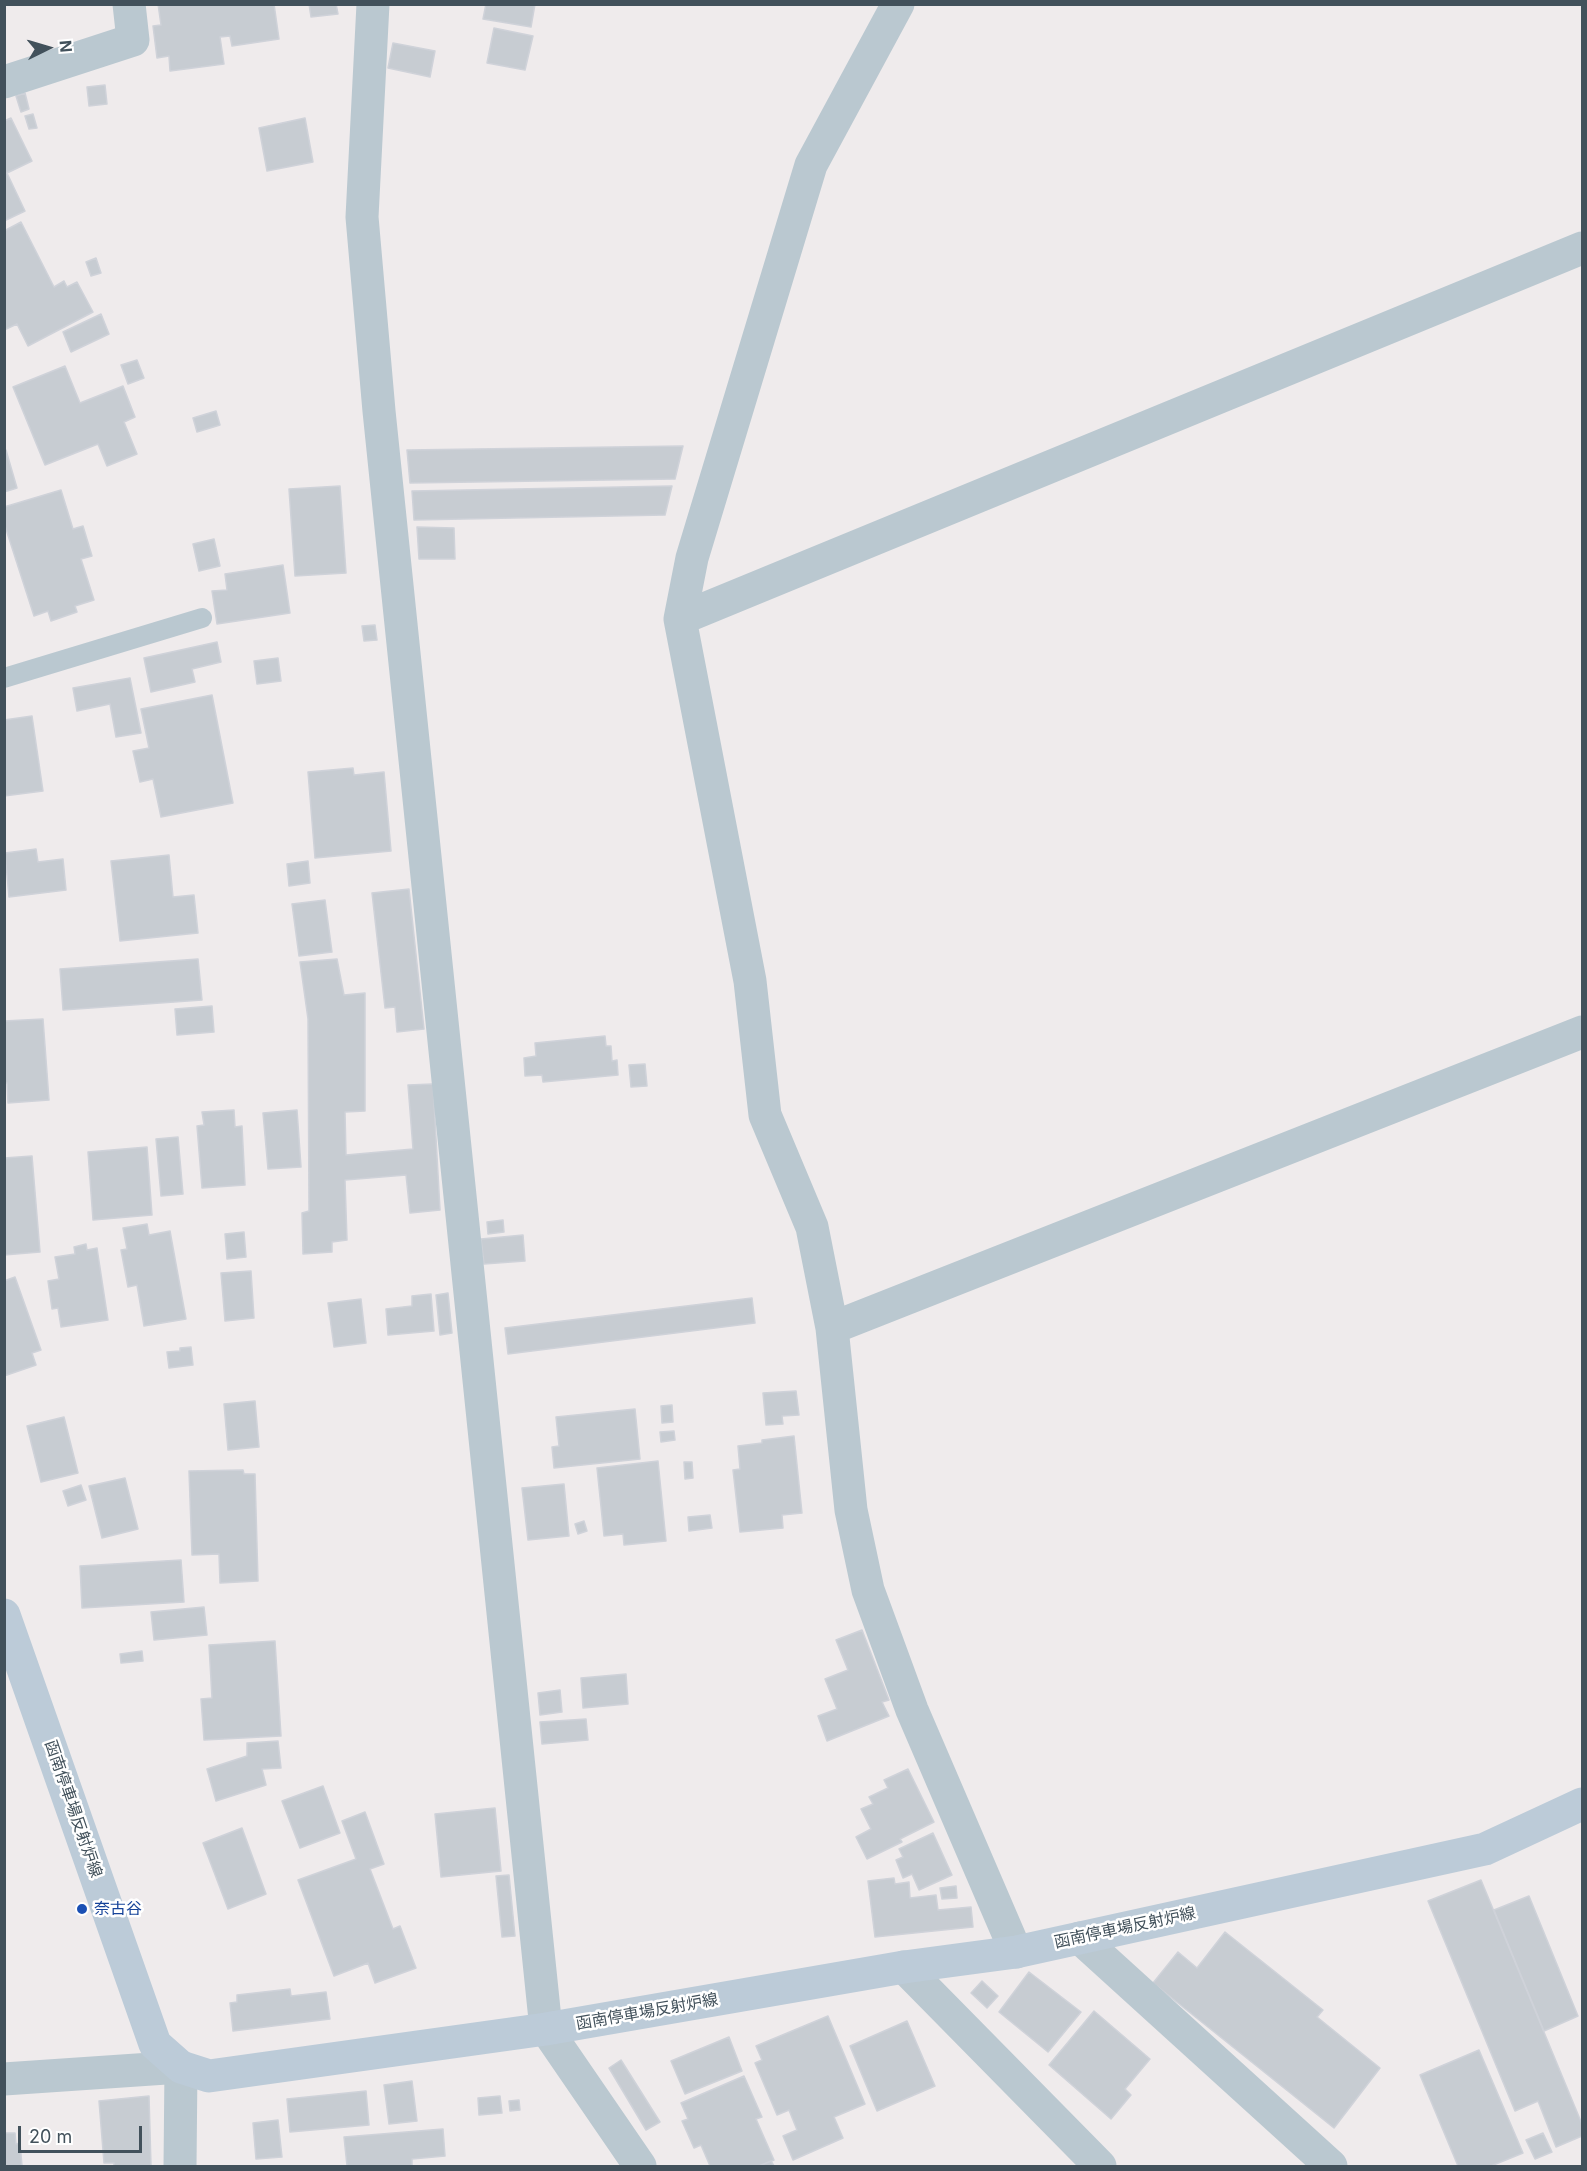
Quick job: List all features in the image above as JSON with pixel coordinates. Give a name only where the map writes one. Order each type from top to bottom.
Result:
[{"type":"main road","name":"函南停車場反射炉線","points":[[4,1615],[155,2044],[181,2067],[208,2076],[546,2029],[904,1967],[1016,1952],[1485,1849],[1582,1804]]},
{"type":"street","points":[[4,82],[133,40],[129,4]]},
{"type":"street","points":[[373,4],[362,217],[379,411],[546,2029],[640,2166]]},
{"type":"street","points":[[898,4],[811,165],[692,558],[680,619],[750,981],[765,1115],[812,1227],[832,1328],[851,1510],[868,1590],[912,1710],[1016,1952]]},
{"type":"street","points":[[680,619],[1582,248]]},
{"type":"street","points":[[832,1328],[1582,1032]]},
{"type":"street","points":[[1080,1938],[1331,2166]]},
{"type":"street","points":[[904,1967],[1100,2166]]},
{"type":"street","points":[[4,2079],[181,2067],[180,2166]]},
{"type":"lane","points":[[4,678],[202,618]]},
{"type":"building","points":[[158,4],[274,4],[279,39],[232,46],[230,36],[220,37],[224,64],[170,71],[169,56],[157,58],[153,26],[161,25]]},
{"type":"building","points":[[309,4],[336,4],[338,14],[311,17]]},
{"type":"building","points":[[486,4],[535,4],[531,27],[483,19]]},
{"type":"building","points":[[494,28],[533,36],[525,70],[487,63]]},
{"type":"building","points":[[393,43],[435,51],[430,77],[388,68]]},
{"type":"building","points":[[105,85],[107,104],[89,106],[87,87]]},
{"type":"building","points":[[25,93],[29,109],[21,112],[16,96]]},
{"type":"building","points":[[33,114],[37,128],[29,129],[25,116]]},
{"type":"building","points":[[11,118],[32,161],[7,173],[25,211],[4,221],[4,121]]},
{"type":"building","points":[[305,118],[313,162],[267,171],[259,128]]},
{"type":"building","points":[[21,222],[54,287],[64,281],[67,287],[77,282],[93,312],[28,346],[17,324],[4,330],[4,231]]},
{"type":"building","points":[[96,258],[101,273],[91,276],[86,262]]},
{"type":"building","points":[[101,314],[109,334],[71,352],[63,332]]},
{"type":"building","points":[[137,360],[144,378],[128,384],[121,365]]},
{"type":"building","points":[[65,366],[80,403],[123,386],[135,417],[124,422],[137,454],[107,466],[98,444],[45,465],[13,387]]},
{"type":"building","points":[[216,411],[220,425],[197,432],[193,418]]},
{"type":"building","points":[[683,446],[675,479],[410,483],[407,450]]},
{"type":"building","points":[[4,450],[6,450],[17,488],[4,492]]},
{"type":"building","points":[[340,486],[346,573],[295,576],[289,489]]},
{"type":"building","points":[[672,486],[665,515],[414,520],[412,491]]},
{"type":"building","points":[[61,490],[73,529],[83,526],[92,556],[81,559],[94,600],[75,606],[77,612],[51,621],[48,611],[34,616],[4,523],[4,507]]},
{"type":"building","points":[[417,527],[454,528],[455,559],[419,559]]},
{"type":"building","points":[[214,539],[220,566],[199,571],[193,544]]},
{"type":"building","points":[[283,565],[290,613],[217,624],[212,591],[227,590],[225,574]]},
{"type":"building","points":[[375,625],[377,640],[364,641],[362,626]]},
{"type":"building","points":[[217,642],[221,662],[192,669],[195,682],[151,692],[144,658]]},
{"type":"building","points":[[278,658],[281,681],[257,684],[254,661]]},
{"type":"building","points":[[130,678],[141,733],[116,737],[110,704],[77,711],[73,688]]},
{"type":"building","points":[[212,695],[233,803],[161,817],[153,779],[140,782],[133,751],[149,748],[141,709]]},
{"type":"building","points":[[32,716],[43,791],[4,796],[4,720]]},
{"type":"building","points":[[353,768],[354,775],[384,772],[391,851],[315,858],[308,772]]},
{"type":"building","points":[[36,849],[38,862],[63,859],[66,890],[9,897],[5,853]]},
{"type":"building","points":[[169,855],[173,897],[194,895],[198,933],[120,941],[111,861]]},
{"type":"building","points":[[308,861],[310,883],[289,886],[287,864]]},
{"type":"building","points":[[409,889],[424,1029],[397,1032],[395,1007],[385,1008],[372,893]]},
{"type":"building","points":[[325,900],[332,952],[299,956],[292,904]]},
{"type":"building","points":[[198,959],[202,1000],[63,1010],[60,969]]},
{"type":"building","points":[[337,959],[344,995],[365,993],[365,1111],[345,1112],[346,1155],[413,1149],[408,1085],[433,1084],[440,1210],[410,1213],[406,1175],[345,1180],[347,1240],[332,1242],[332,1252],[303,1254],[302,1213],[309,1211],[308,1019],[300,962]]},
{"type":"building","points":[[212,1006],[214,1032],[177,1035],[175,1009]]},
{"type":"building","points":[[43,1019],[49,1100],[8,1103],[7,1083],[4,1083],[4,1021]]},
{"type":"building","points":[[605,1036],[606,1046],[611,1046],[612,1061],[617,1060],[618,1075],[543,1082],[542,1075],[525,1076],[524,1058],[536,1056],[535,1043]]},
{"type":"building","points":[[645,1064],[647,1086],[631,1087],[629,1065]]},
{"type":"building","points":[[234,1110],[235,1127],[242,1126],[245,1185],[202,1188],[197,1126],[204,1125],[202,1112]]},
{"type":"building","points":[[297,1110],[301,1167],[268,1169],[263,1113]]},
{"type":"building","points":[[178,1137],[183,1194],[161,1196],[156,1139]]},
{"type":"building","points":[[147,1147],[152,1215],[93,1220],[88,1152]]},
{"type":"building","points":[[32,1156],[40,1252],[4,1255],[4,1158]]},
{"type":"building","points":[[503,1220],[504,1232],[488,1234],[487,1222]]},
{"type":"building","points":[[147,1224],[149,1235],[170,1231],[186,1319],[144,1326],[137,1285],[128,1287],[121,1250],[127,1249],[123,1228]]},
{"type":"building","points":[[244,1232],[246,1257],[227,1259],[225,1234]]},
{"type":"building","points":[[523,1235],[525,1261],[484,1264],[481,1239]]},
{"type":"building","points":[[86,1244],[87,1250],[97,1248],[108,1320],[61,1327],[58,1308],[52,1309],[48,1281],[59,1279],[55,1257],[75,1254],[74,1247]]},
{"type":"building","points":[[251,1271],[254,1318],[225,1321],[221,1273]]},
{"type":"building","points":[[15,1277],[41,1350],[32,1353],[36,1365],[4,1376],[4,1281]]},
{"type":"building","points":[[448,1293],[452,1333],[440,1335],[436,1295]]},
{"type":"building","points":[[431,1294],[434,1331],[388,1335],[386,1309],[412,1306],[412,1296]]},
{"type":"building","points":[[752,1298],[755,1323],[508,1354],[505,1328]]},
{"type":"building","points":[[361,1299],[366,1343],[334,1347],[328,1303]]},
{"type":"building","points":[[191,1347],[193,1365],[169,1368],[167,1352]]},
{"type":"building","points":[[796,1391],[799,1415],[782,1416],[783,1424],[766,1425],[763,1393]]},
{"type":"building","points":[[255,1401],[259,1447],[228,1450],[224,1404]]},
{"type":"building","points":[[672,1405],[673,1422],[662,1423],[661,1406]]},
{"type":"building","points":[[635,1409],[640,1459],[554,1468],[552,1447],[559,1446],[556,1417]]},
{"type":"building","points":[[64,1417],[78,1473],[41,1482],[27,1426]]},
{"type":"building","points":[[674,1431],[675,1440],[661,1442],[660,1432]]},
{"type":"building","points":[[794,1436],[802,1513],[782,1515],[783,1528],[740,1532],[733,1470],[740,1469],[738,1446]]},
{"type":"building","points":[[658,1461],[666,1541],[624,1545],[623,1534],[604,1536],[597,1468]]},
{"type":"building","points":[[684,1462],[692,1462],[693,1478],[685,1479]]},
{"type":"building","points":[[243,1470],[244,1474],[255,1474],[258,1581],[220,1583],[219,1554],[192,1555],[189,1471]]},
{"type":"building","points":[[125,1478],[138,1529],[102,1538],[89,1486]]},
{"type":"building","points":[[564,1484],[569,1536],[528,1540],[522,1488]]},
{"type":"building","points":[[81,1485],[86,1500],[68,1506],[63,1491]]},
{"type":"building","points":[[710,1515],[712,1528],[689,1531],[688,1517]]},
{"type":"building","points":[[584,1521],[587,1531],[578,1534],[575,1524]]},
{"type":"building","points":[[181,1560],[184,1602],[82,1608],[80,1566]]},
{"type":"building","points":[[204,1607],[207,1635],[154,1640],[151,1612]]},
{"type":"building","points":[[862,1630],[889,1700],[882,1702],[889,1716],[827,1741],[818,1716],[837,1709],[825,1679],[848,1670],[836,1640]]},
{"type":"building","points":[[275,1641],[281,1736],[204,1740],[201,1699],[212,1698],[209,1645]]},
{"type":"building","points":[[142,1651],[143,1661],[121,1663],[120,1654]]},
{"type":"building","points":[[626,1674],[628,1704],[583,1708],[581,1678]]},
{"type":"building","points":[[560,1690],[562,1712],[540,1715],[538,1693]]},
{"type":"building","points":[[586,1719],[588,1740],[542,1744],[540,1722]]},
{"type":"building","points":[[278,1741],[281,1768],[262,1769],[266,1785],[216,1801],[207,1769],[247,1756],[247,1743]]},
{"type":"building","points":[[908,1769],[934,1822],[900,1839],[902,1842],[867,1859],[856,1837],[871,1829],[861,1809],[873,1804],[869,1797],[888,1788],[884,1780]]},
{"type":"building","points":[[323,1786],[340,1833],[300,1848],[282,1801]]},
{"type":"building","points":[[495,1808],[501,1871],[441,1877],[435,1814]]},
{"type":"building","points":[[365,1812],[384,1864],[370,1869],[393,1929],[400,1926],[416,1968],[375,1983],[368,1963],[334,1976],[298,1880],[356,1859],[342,1821]]},
{"type":"building","points":[[242,1828],[266,1894],[228,1909],[203,1843]]},
{"type":"building","points":[[933,1833],[952,1875],[919,1890],[912,1874],[903,1878],[896,1860],[903,1857],[899,1849]]},
{"type":"building","points":[[509,1875],[515,1936],[502,1937],[496,1876]]},
{"type":"building","points":[[894,1878],[895,1884],[909,1882],[910,1898],[936,1895],[938,1910],[971,1907],[973,1927],[875,1937],[868,1881]]},
{"type":"building","points":[[1481,1880],[1582,2124],[1582,2136],[1556,2147],[1538,2101],[1515,2111],[1428,1901]]},
{"type":"building","points":[[956,1886],[957,1898],[942,1899],[940,1888]]},
{"type":"building","points":[[1529,1896],[1578,2016],[1544,2031],[1494,1910]]},
{"type":"building","points":[[1225,1932],[1323,2010],[1317,2017],[1380,2068],[1334,2128],[1153,1983],[1178,1952],[1197,1968]]},
{"type":"building","points":[[1029,1972],[1081,2012],[1048,2052],[999,2012]]},
{"type":"building","points":[[982,1981],[998,1996],[987,2008],[971,1993]]},
{"type":"building","points":[[290,1989],[291,1996],[326,1992],[330,2019],[233,2031],[230,2003],[237,2002],[237,1995]]},
{"type":"building","points":[[1094,2011],[1150,2059],[1125,2089],[1131,2095],[1111,2119],[1049,2065]]},
{"type":"building","points":[[828,2016],[865,2104],[834,2117],[843,2138],[793,2160],[783,2136],[797,2130],[789,2110],[777,2115],[755,2063],[762,2060],[756,2046]]},
{"type":"building","points":[[907,2021],[935,2086],[877,2111],[850,2046]]},
{"type":"building","points":[[729,2037],[742,2071],[685,2094],[671,2061]]},
{"type":"building","points":[[1479,2050],[1523,2153],[1491,2166],[1458,2166],[1420,2075]]},
{"type":"building","points":[[621,2060],[660,2122],[646,2130],[609,2068]]},
{"type":"building","points":[[744,2076],[762,2117],[756,2119],[774,2160],[759,2166],[710,2166],[701,2145],[694,2148],[682,2121],[688,2119],[681,2103]]},
{"type":"building","points":[[412,2081],[417,2121],[389,2124],[384,2085]]},
{"type":"building","points":[[366,2091],[369,2125],[290,2132],[287,2099]]},
{"type":"building","points":[[149,2096],[151,2166],[114,2166],[114,2163],[104,2163],[99,2101]]},
{"type":"building","points":[[500,2096],[502,2113],[479,2115],[478,2098]]},
{"type":"building","points":[[519,2100],[520,2110],[510,2111],[509,2101]]},
{"type":"building","points":[[278,2120],[282,2157],[256,2159],[253,2123]]},
{"type":"building","points":[[443,2129],[445,2156],[412,2159],[412,2166],[347,2166],[344,2137]]},
{"type":"building","points":[[4,2133],[15,2133],[16,2144],[20,2143],[22,2166],[4,2166]]},
{"type":"building","points":[[1543,2133],[1552,2152],[1535,2159],[1526,2140]]},
{"type":"building","points":[[771,2161],[774,2166],[759,2166]]},
{"type":"place","name":"奈古谷","points":[[82,1909]]}]
